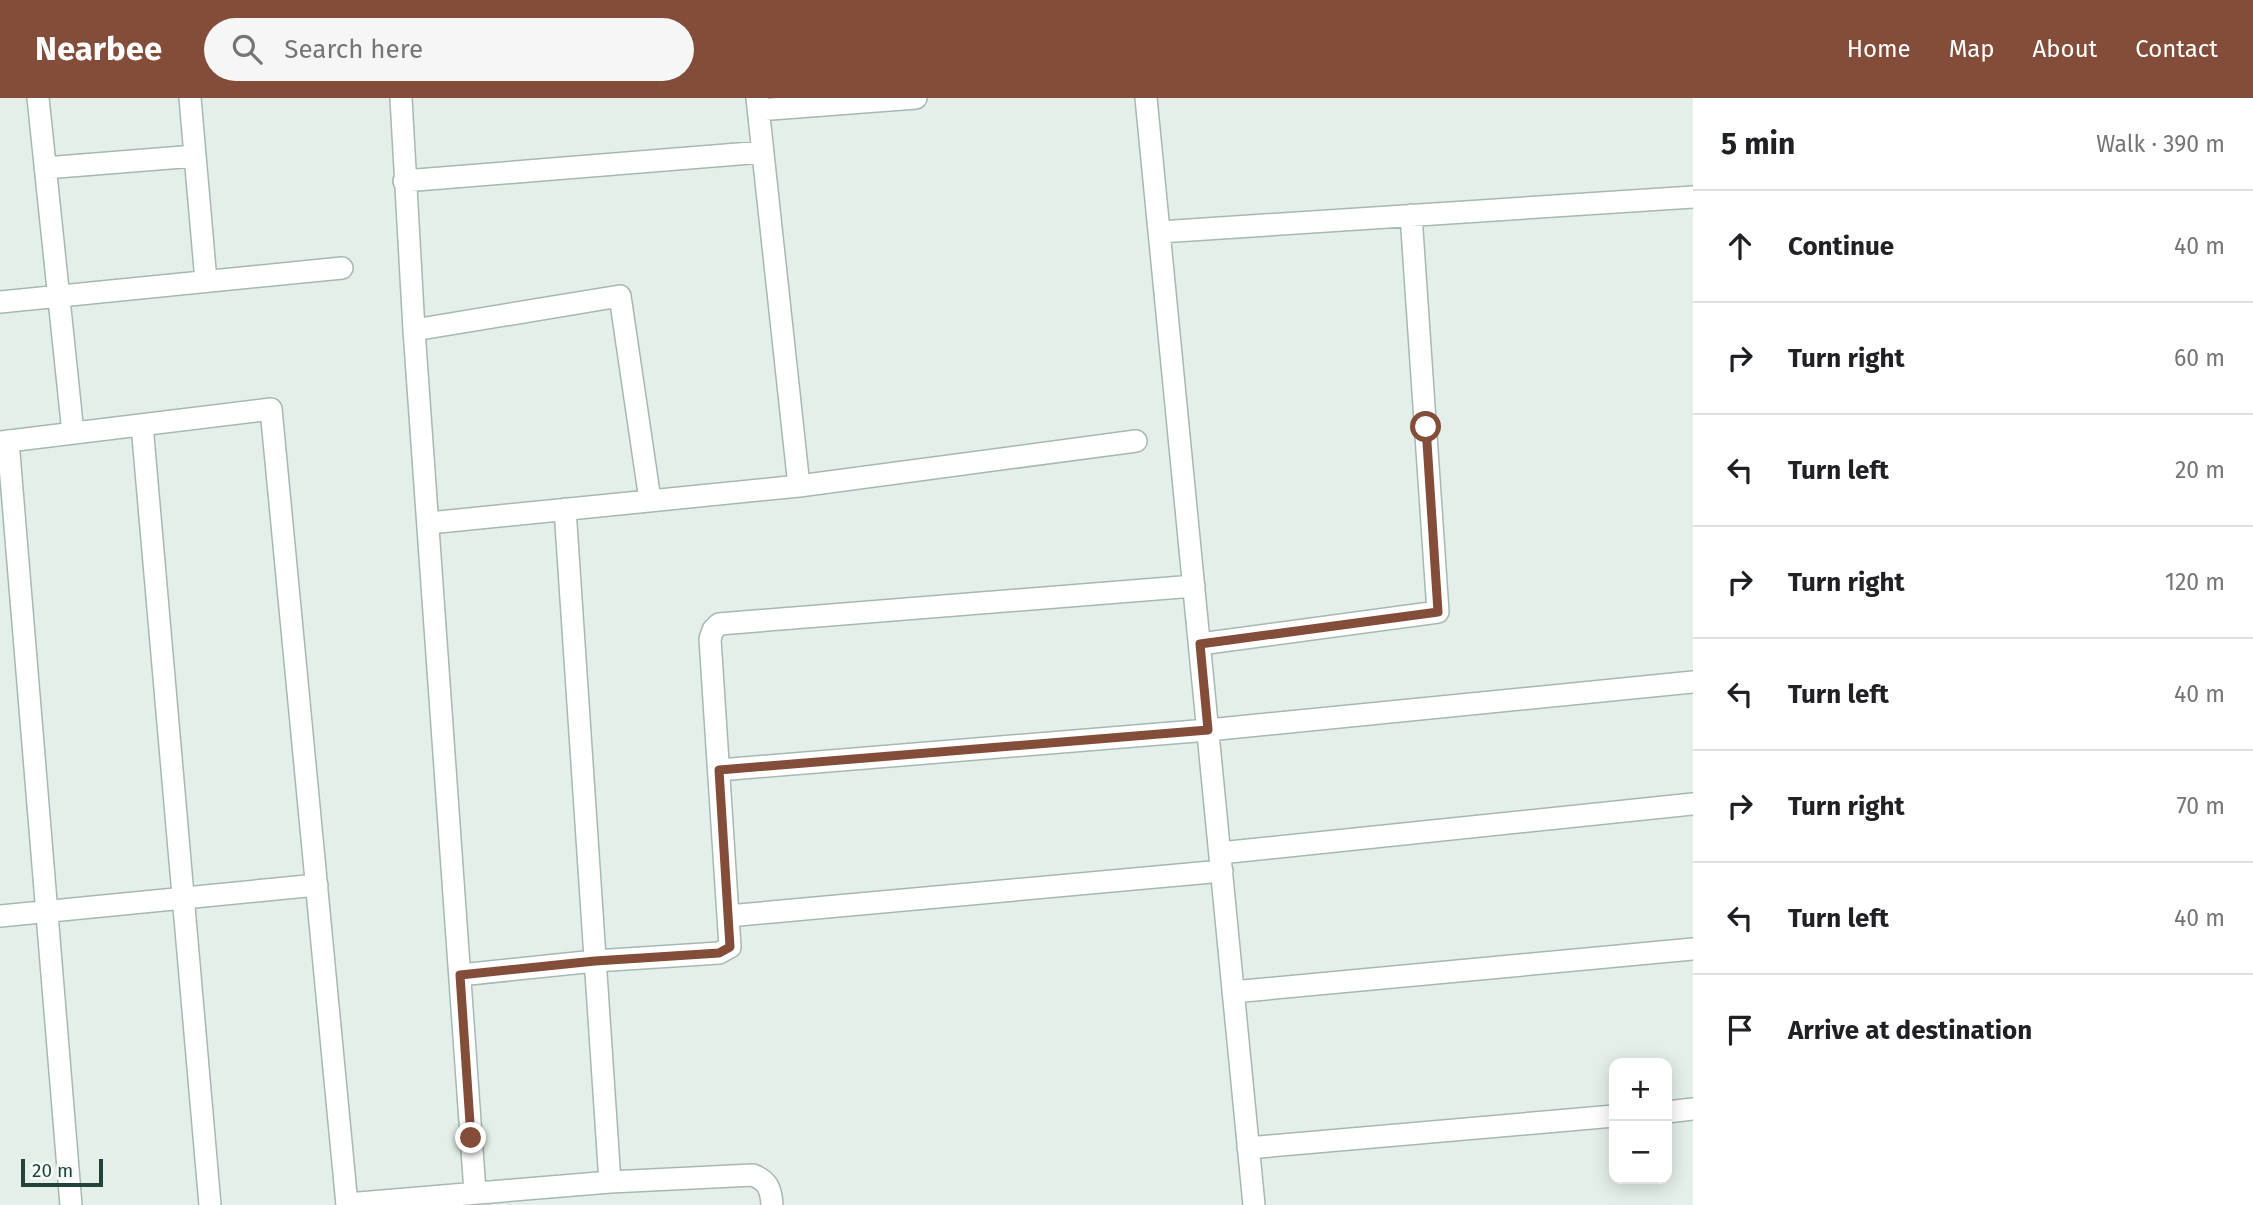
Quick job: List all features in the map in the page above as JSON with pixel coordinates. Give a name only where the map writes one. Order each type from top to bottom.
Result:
[{"type":"street","points":[[38,98],[73,433]]},
{"type":"street","points":[[190,98],[206,281]]},
{"type":"street","points":[[401,98],[414,331],[475,1192]]},
{"type":"street","points":[[799,486],[758,104],[915,98]]},
{"type":"street","points":[[1146,98],[1254,1205]]},
{"type":"street","points":[[404,181],[763,152]]},
{"type":"street","points":[[46,168],[195,156]]},
{"type":"street","points":[[1160,232],[1693,197]]},
{"type":"street","points":[[1200,644],[1438,612],[1411,215]]},
{"type":"street","points":[[0,302],[342,268]]},
{"type":"street","points":[[414,331],[620,296],[650,500]]},
{"type":"street","points":[[71,1205],[4,442],[271,409],[347,1205],[610,1182],[753,1175],[763,1179],[771,1190],[772,1205]]},
{"type":"street","points":[[142,425],[210,1205]]},
{"type":"street","points":[[429,523],[799,486],[1136,441]]},
{"type":"street","points":[[565,509],[610,1182]]},
{"type":"street","points":[[460,975],[595,961],[719,953],[730,947],[710,639],[719,624],[1194,586]]},
{"type":"street","points":[[719,770],[1208,730],[1693,682]]},
{"type":"street","points":[[729,916],[1221,862],[1693,804]]},
{"type":"street","points":[[0,916],[317,885]]},
{"type":"street","points":[[1233,992],[1693,949]]},
{"type":"street","points":[[1672,1111],[1693,1109]]},
{"type":"street","points":[[1248,1148],[1609,1116]]},
{"type":"route","points":[[471,1138],[460,975],[595,961],[719,953],[730,947],[719,770],[1208,730],[1200,644],[1438,612],[1426,427]]}]
